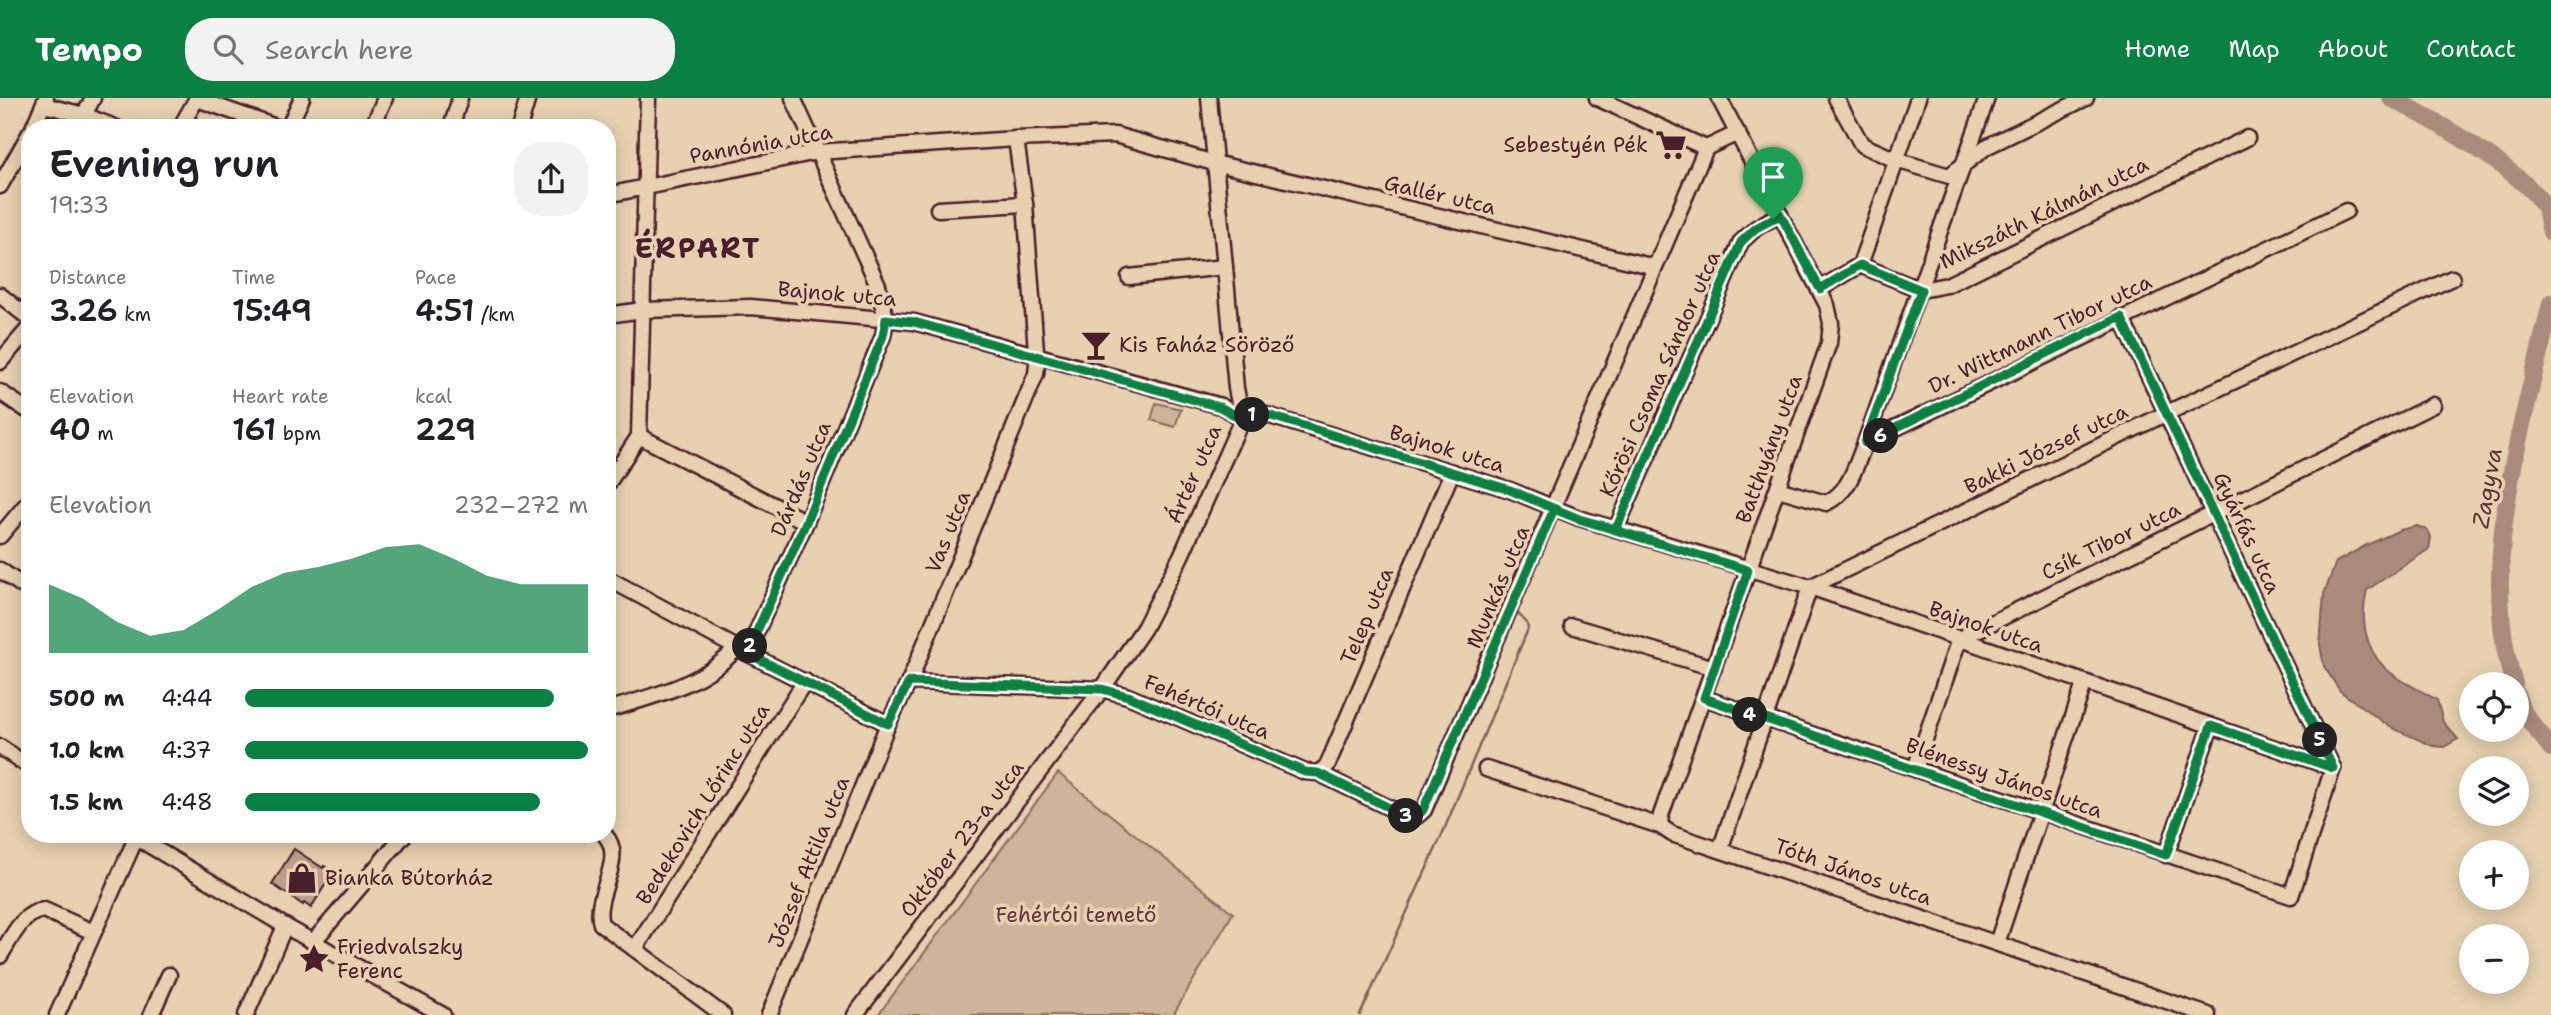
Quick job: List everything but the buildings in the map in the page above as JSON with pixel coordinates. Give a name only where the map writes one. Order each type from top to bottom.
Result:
[{"type":"street","points":[[84,115],[93,98]]},
{"type":"street","points":[[185,119],[197,98],[254,119]]},
{"type":"street","points":[[292,119],[302,98]]},
{"type":"street","points":[[376,119],[385,98]]},
{"type":"street","points":[[454,119],[460,98]]},
{"type":"street","points":[[522,119],[528,98]]},
{"type":"street","points":[[616,471],[639,436],[648,98]]},
{"type":"street","points":[[793,98],[878,285],[886,319]]},
{"type":"street","name":"Ártér utca","points":[[1102,689],[1144,628],[1181,556],[1242,419],[1236,388],[1209,98]]},
{"type":"street","points":[[1597,98],[1706,148],[1738,133]]},
{"type":"street","name":"Batthyány utca","points":[[1660,826],[1661,815],[1829,344],[1831,323],[1820,289],[1719,98]]},
{"type":"street","points":[[1836,98],[1862,145],[1949,176],[1986,148],[2086,98]]},
{"type":"street","points":[[1820,289],[1860,265],[1918,98]]},
{"type":"street","points":[[1778,489],[1826,503],[1838,497],[1848,486],[1921,290],[1987,98]]},
{"type":"street","points":[[37,119],[45,101],[94,119]]},
{"type":"street","name":"Pannónia utca","points":[[616,193],[817,152],[1016,139],[1115,135],[1214,163]]},
{"type":"street","name":"Mikszáth Kálmán utca","points":[[1860,265],[1921,290],[1947,285],[2247,138]]},
{"type":"street","name":"Vas utca","points":[[888,724],[909,682],[1036,374],[1037,354],[1025,204],[1016,139]]},
{"type":"street","name":"Munkás utca","points":[[1318,773],[1408,817],[1417,816],[1423,810],[1554,509],[1706,148]]},
{"type":"street","points":[[0,186],[21,149]]},
{"type":"street","name":"Gallér utca","points":[[1214,163],[1655,267]]},
{"type":"street","points":[[938,209],[1025,204]]},
{"type":"street","name":"Dr. Wittmann Tibor utca","points":[[1865,443],[2121,317],[2346,211]]},
{"type":"street","name":"Kőrösi Csoma Sándor utca","points":[[1616,529],[1741,242],[1756,228],[1780,214]]},
{"type":"street","points":[[1129,277],[1225,267]]},
{"type":"street","name":"Bakki József utca","points":[[1811,587],[2167,413],[2452,278]]},
{"type":"street","points":[[0,295],[21,312]]},
{"type":"street","name":"Bajnok utca","points":[[616,314],[643,310],[751,307],[914,322],[1220,407],[1242,419],[1254,414],[1268,415],[1510,490],[1554,509],[1616,529],[1811,587],[2084,684],[2333,768]]},
{"type":"street","name":"Gyárfás utca","points":[[2121,317],[2333,768]]},
{"type":"street","name":"Dárdás utca","points":[[742,651],[806,522],[883,336],[886,319]]},
{"type":"street","points":[[0,362],[21,338]]},
{"type":"street","points":[[0,392],[21,406]]},
{"type":"street","name":"Csík Tibor utca","points":[[1959,639],[2433,405]]},
{"type":"street","points":[[639,436],[806,522]]},
{"type":"street","name":"Telep utca","points":[[1318,773],[1326,766],[1451,472]]},
{"type":"street","points":[[0,536],[21,511]]},
{"type":"street","points":[[0,570],[21,585]]},
{"type":"street","points":[[616,583],[742,651],[888,724]]},
{"type":"street","points":[[1720,850],[1811,587]]},
{"type":"street","points":[[1572,626],[1714,668]]},
{"type":"street","points":[[1915,769],[1959,639]]},
{"type":"street","points":[[616,707],[681,688],[742,651]]},
{"type":"street","name":"Bedekovich Lőrinc utca","points":[[635,949],[805,681]]},
{"type":"street","name":"Fehértói utca","points":[[909,682],[1102,689],[1128,696],[1305,772],[1318,773]]},
{"type":"street","points":[[1997,943],[2084,684]]},
{"type":"street","name":"Október 23-a utca","points":[[855,1015],[1102,689]]},
{"type":"street","name":"Blénessy János utca","points":[[1704,698],[2291,896],[2333,768]]},
{"type":"street","name":"József Attila utca","points":[[769,1015],[888,724]]},
{"type":"street","points":[[2166,855],[2211,726]]},
{"type":"street","points":[[2,752],[21,762]]},
{"type":"street","name":"Tóth János utca","points":[[1486,769],[1660,826],[1672,834],[2208,1015]]},
{"type":"street","points":[[57,1015],[131,843]]},
{"type":"street","points":[[146,843],[443,1015]]},
{"type":"street","points":[[313,942],[397,843]]},
{"type":"street","points":[[611,843],[614,855],[597,913],[601,924],[723,1015]]},
{"type":"street","points":[[0,956],[27,915],[35,911],[44,910],[93,932]]},
{"type":"street","points":[[246,1015],[285,926]]},
{"type":"street","points":[[151,1015],[169,975]]},
{"type":"green space","points":[[1156,403],[1181,409],[1175,427],[1151,420]]},
{"type":"green space","name":"Fehértói temető","points":[[1058,773],[1233,913],[1173,1015],[878,1015]]},
{"type":"shaded area","points":[[2417,526],[2427,530],[2431,537],[2429,549],[2367,590],[2364,621],[2372,651],[2385,668],[2437,700],[2443,722],[2458,739],[2444,747],[2433,746],[2390,727],[2340,691],[2324,666],[2320,645],[2324,594],[2336,562],[2400,530]]},
{"type":"waterway","name":"Zagyva","points":[[2391,98],[2474,146],[2516,177],[2544,206],[2551,232]]},
{"type":"waterway","name":"Zagyva","points":[[2511,672],[2504,638],[2500,590],[2502,542],[2517,444],[2551,303]]},
{"type":"waterway","points":[[1360,1015],[1441,837],[1528,629],[1527,623],[1514,609]]},
{"type":"waterway","name":"Zagyva","points":[[2529,720],[2551,748]]},
{"type":"place","name":"Sebestyén Pék","points":[[1671,145]]},
{"type":"place","name":"Kis Faház Söröző","points":[[1096,345]]},
{"type":"place","name":"Bianka Bútorház","points":[[302,878]]},
{"type":"place","name":"Friedvalszky Ferenc","points":[[314,959]]},
{"type":"district","name":"ÉRPART","points":[[698,248]]},
{"type":"route","points":[[1773,219],[1756,228],[1741,242],[1616,529],[1579,519],[1510,490],[1268,415],[1254,414],[1242,419],[1220,407],[1037,354],[914,322],[886,319],[883,336],[806,522],[747,653],[888,724],[909,682],[1102,689],[1128,696],[1305,772],[1318,773],[1408,817],[1417,816],[1423,810],[1554,509],[1579,519],[1748,570],[1704,698],[2039,813],[2166,855],[2211,726],[2333,768],[2121,317],[1865,443],[1921,290],[1860,265],[1820,289],[1780,214],[1773,219]]}]
